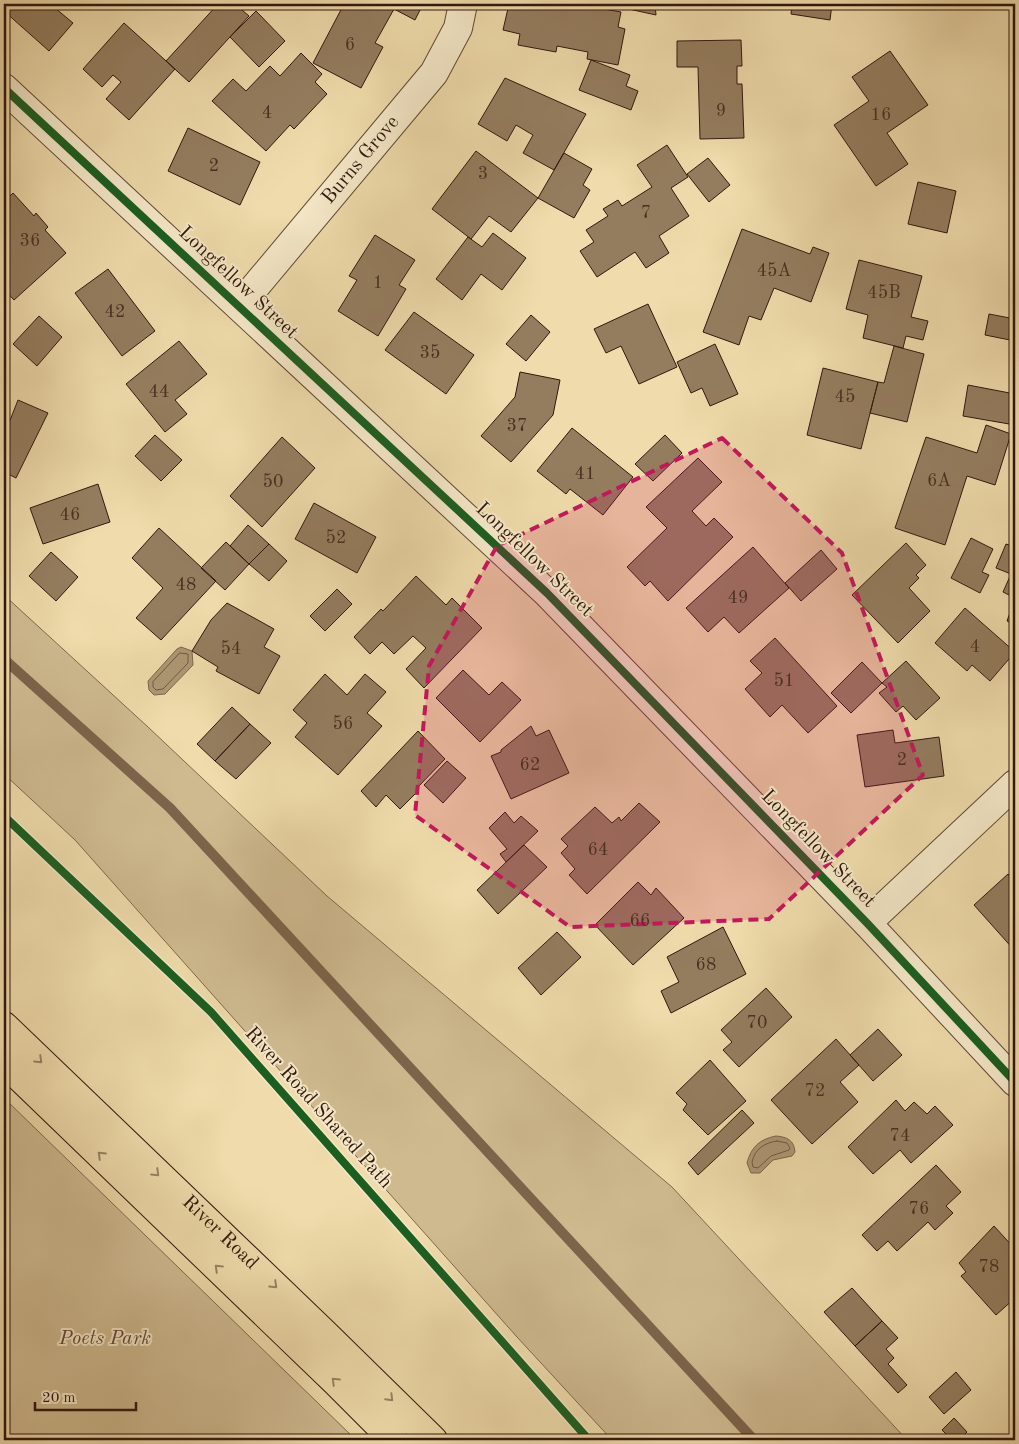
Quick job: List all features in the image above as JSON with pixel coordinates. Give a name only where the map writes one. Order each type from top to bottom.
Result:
[{"type":"highway","name":"River Road","points":[[4,1026],[433,1440]]},
{"type":"highway","name":"River Road","points":[[4,1062],[394,1440]]},
{"type":"street","name":"Burns Grove","points":[[238,306],[434,73],[458,28],[463,4]]},
{"type":"street","name":"Longfellow Street","points":[[4,88],[547,593],[867,924],[1015,1082]]},
{"type":"street","points":[[867,924],[1015,784]]},
{"type":"highlighted area","points":[[722,438],[842,553],[923,775],[769,919],[570,927],[415,815],[429,666],[497,546]]},
{"type":"green space","points":[[4,595],[148,727],[327,896],[672,1187],[907,1440],[612,1440],[517,1337],[75,840],[4,774]]},
{"type":"green space","name":"Poets Park","points":[[4,1098],[356,1440],[4,1440]]},
{"type":"water","points":[[181,647],[192,651],[193,665],[165,694],[154,695],[149,690],[148,681]]},
{"type":"water","points":[[776,1136],[789,1140],[795,1152],[792,1156],[773,1160],[760,1173],[751,1173],[747,1163],[751,1152],[765,1139]]},
{"type":"building","points":[[4,4],[59,4],[55,8],[73,23],[49,51],[4,11]]},
{"type":"building","points":[[218,4],[235,4],[249,16],[189,82],[166,61]]},
{"type":"building","points":[[344,4],[423,4],[415,20],[394,9],[375,43],[383,47],[361,88],[313,63]]},
{"type":"building","points":[[509,4],[576,4],[621,12],[618,27],[625,29],[618,65],[587,59],[588,52],[557,46],[556,52],[518,45],[520,34],[503,30]]},
{"type":"building","points":[[606,4],[655,4],[656,15]]},
{"type":"building","points":[[792,4],[832,4],[830,20],[791,14]]},
{"type":"building","points":[[256,11],[285,41],[259,67],[230,37]]},
{"type":"building","points":[[124,23],[175,69],[129,120],[106,99],[121,82],[113,75],[102,87],[83,69]]},
{"type":"building","points":[[741,40],[742,66],[737,66],[737,84],[742,84],[744,138],[700,139],[698,67],[677,67],[677,41]]},
{"type":"building","points":[[890,51],[928,105],[887,133],[908,164],[876,186],[834,125],[869,101],[852,77]]},
{"type":"building","points":[[301,53],[322,74],[315,82],[327,94],[294,129],[290,125],[266,151],[212,101],[233,79],[246,91],[270,66],[280,76]]},
{"type":"building","points":[[591,60],[630,75],[626,86],[638,91],[631,110],[579,90]]},
{"type":"building","points":[[505,78],[586,114],[554,170],[523,153],[533,135],[516,125],[507,141],[478,124]]},
{"type":"building","points":[[188,128],[260,162],[240,205],[168,171]]},
{"type":"building","points":[[667,145],[688,177],[671,188],[689,216],[659,236],[669,253],[646,268],[635,252],[597,277],[580,251],[594,242],[586,230],[608,216],[603,209],[618,200],[622,206],[652,187],[637,165]]},
{"type":"building","points":[[476,151],[538,198],[511,232],[489,216],[471,239],[432,209]]},
{"type":"building","points":[[564,153],[592,169],[583,185],[590,190],[574,218],[538,198]]},
{"type":"building","points":[[708,158],[730,185],[709,202],[687,174]]},
{"type":"building","points":[[918,182],[956,191],[947,233],[908,224]]},
{"type":"building","points":[[13,193],[34,216],[36,213],[48,227],[45,230],[66,253],[14,300],[4,289],[4,202]]},
{"type":"building","points":[[742,229],[810,254],[813,247],[829,253],[811,302],[774,288],[761,320],[749,316],[739,345],[703,332]]},
{"type":"building","points":[[493,233],[526,258],[502,290],[481,274],[462,300],[436,279],[468,237],[482,247]]},
{"type":"building","points":[[375,235],[415,260],[399,285],[406,289],[378,336],[338,311],[357,280],[349,276]]},
{"type":"building","points":[[859,260],[922,276],[911,317],[928,321],[923,340],[906,336],[903,348],[863,338],[868,315],[846,309]]},
{"type":"building","points":[[108,269],[155,331],[122,356],[75,293]]},
{"type":"building","points":[[648,304],[677,367],[639,384],[621,346],[606,353],[594,329]]},
{"type":"building","points":[[414,312],[474,355],[446,394],[385,350]]},
{"type":"building","points":[[989,314],[1015,319],[1015,341],[985,335]]},
{"type":"building","points":[[531,315],[550,332],[526,361],[506,344]]},
{"type":"building","points":[[39,316],[62,337],[37,366],[13,344]]},
{"type":"building","points":[[179,341],[207,374],[175,400],[187,414],[165,432],[126,384]]},
{"type":"building","points":[[715,344],[738,394],[710,406],[702,388],[691,393],[677,362]]},
{"type":"building","points":[[894,346],[924,354],[907,422],[870,413],[878,382],[884,383]]},
{"type":"building","points":[[823,368],[878,382],[861,449],[807,435]]},
{"type":"building","points":[[520,372],[560,380],[553,415],[511,462],[481,436],[515,397]]},
{"type":"building","points":[[968,385],[1015,394],[1015,425],[963,416]]},
{"type":"building","points":[[18,400],[48,413],[16,478],[4,472],[4,426],[7,428]]},
{"type":"building","points":[[986,425],[1011,434],[995,485],[967,476],[945,545],[895,528],[926,437],[977,453]]},
{"type":"building","points":[[572,428],[633,477],[603,515],[570,489],[566,494],[537,471]]},
{"type":"building","points":[[155,435],[182,460],[161,481],[135,456]]},
{"type":"building","points":[[665,435],[682,453],[653,481],[635,464]]},
{"type":"building","points":[[282,437],[315,468],[262,527],[230,496]]},
{"type":"building","points":[[698,458],[722,482],[692,511],[706,526],[714,518],[733,537],[668,601],[650,581],[645,586],[627,567],[667,528],[646,507]]},
{"type":"building","points":[[98,484],[110,522],[43,544],[30,508]]},
{"type":"building","points":[[314,503],[376,537],[357,573],[295,539]]},
{"type":"building","points":[[248,525],[269,544],[249,564],[230,546]]},
{"type":"building","points":[[159,528],[216,581],[161,640],[136,618],[163,588],[132,558]]},
{"type":"building","points":[[971,538],[993,549],[982,572],[989,575],[980,593],[951,578]]},
{"type":"building","points":[[226,542],[249,564],[225,590],[201,568]]},
{"type":"building","points":[[906,543],[926,565],[916,575],[919,578],[909,588],[930,611],[898,643],[852,595]]},
{"type":"building","points":[[269,544],[287,561],[269,581],[249,564]]},
{"type":"building","points":[[1006,544],[1015,547],[1015,598],[1003,592],[1011,574],[996,568]]},
{"type":"building","points":[[753,547],[789,588],[739,633],[724,617],[708,632],[686,608]]},
{"type":"building","points":[[821,550],[837,569],[801,601],[785,583]]},
{"type":"building","points":[[51,552],[78,577],[56,601],[29,576]]},
{"type":"building","points":[[416,576],[446,605],[452,598],[482,628],[424,688],[406,669],[426,648],[413,636],[394,654],[382,642],[370,654],[354,637],[381,609],[383,611]]},
{"type":"building","points":[[337,589],[352,604],[325,631],[310,616]]},
{"type":"building","points":[[1015,599],[1015,625],[1007,621]]},
{"type":"building","points":[[227,603],[274,629],[264,647],[280,656],[259,694],[216,671],[218,667],[192,651],[211,620]]},
{"type":"building","points":[[965,608],[1015,652],[990,681],[972,665],[967,671],[935,643]]},
{"type":"building","points":[[775,638],[837,706],[808,733],[782,705],[770,717],[745,689],[762,673],[750,661]]},
{"type":"building","points":[[906,661],[940,698],[916,720],[903,706],[896,712],[879,693],[887,687],[882,683]]},
{"type":"building","points":[[862,662],[882,683],[851,713],[831,693]]},
{"type":"building","points":[[463,670],[489,695],[502,682],[521,700],[480,742],[436,698]]},
{"type":"building","points":[[325,674],[347,695],[365,674],[386,692],[367,713],[382,726],[338,775],[295,737],[307,723],[293,710]]},
{"type":"building","points":[[232,707],[250,724],[215,761],[197,744]]},
{"type":"building","points":[[250,724],[271,743],[236,779],[215,761]]},
{"type":"building","points":[[531,726],[536,736],[549,730],[569,773],[511,799],[491,756],[501,752],[501,750]]},
{"type":"building","points":[[893,730],[895,743],[939,737],[944,776],[865,787],[857,735]]},
{"type":"building","points":[[418,731],[445,759],[400,809],[386,795],[376,807],[361,791]]},
{"type":"building","points":[[447,761],[466,778],[443,803],[424,785]]},
{"type":"building","points":[[639,803],[660,822],[587,894],[569,875],[575,869],[561,853],[568,846],[561,839],[595,807],[612,823],[619,817],[621,821]]},
{"type":"building","points":[[505,812],[514,823],[521,816],[538,831],[506,862],[500,854],[507,849],[489,828]]},
{"type":"building","points":[[524,845],[547,867],[498,914],[477,890]]},
{"type":"building","points":[[1008,874],[1015,882],[1015,951],[974,905]]},
{"type":"building","points":[[638,882],[651,895],[656,888],[684,918],[633,965],[595,925]]},
{"type":"building","points":[[723,927],[746,974],[671,1013],[661,991],[679,982],[667,957]]},
{"type":"building","points":[[557,932],[581,957],[541,995],[518,968]]},
{"type":"building","points":[[766,988],[792,1017],[739,1067],[723,1050],[732,1042],[721,1030]]},
{"type":"building","points":[[878,1029],[902,1055],[873,1081],[850,1055]]},
{"type":"building","points":[[836,1039],[859,1065],[840,1082],[858,1102],[812,1144],[771,1100]]},
{"type":"building","points":[[710,1060],[746,1101],[708,1135],[683,1110],[687,1104],[676,1093]]},
{"type":"building","points":[[896,1100],[905,1111],[914,1102],[927,1114],[935,1106],[953,1125],[911,1163],[900,1150],[873,1174],[848,1147]]},
{"type":"building","points":[[742,1110],[754,1123],[698,1175],[688,1163]]},
{"type":"building","points":[[936,1165],[961,1192],[946,1206],[953,1213],[935,1230],[928,1222],[897,1251],[888,1241],[877,1251],[862,1235]]},
{"type":"building","points":[[994,1226],[1015,1249],[1015,1298],[996,1315],[961,1276],[966,1272],[959,1263]]},
{"type":"building","points":[[852,1288],[882,1321],[855,1346],[824,1312]]},
{"type":"building","points":[[882,1321],[898,1338],[886,1349],[894,1358],[888,1364],[907,1385],[898,1393],[855,1346]]},
{"type":"building","points":[[956,1372],[971,1390],[944,1414],[929,1397]]},
{"type":"building","points":[[954,1418],[967,1432],[959,1440],[952,1440],[942,1430]]},
{"type":"building","points":[[1015,1429],[1015,1440],[1002,1440]]},
{"type":"waterway","points":[[4,659],[170,808],[754,1440]]},
{"type":"cycle path","points":[[4,88],[547,593],[867,923],[1015,1082]]},
{"type":"cycle path","name":"River Road Shared Path","points":[[4,816],[211,1012],[589,1440]]}]
